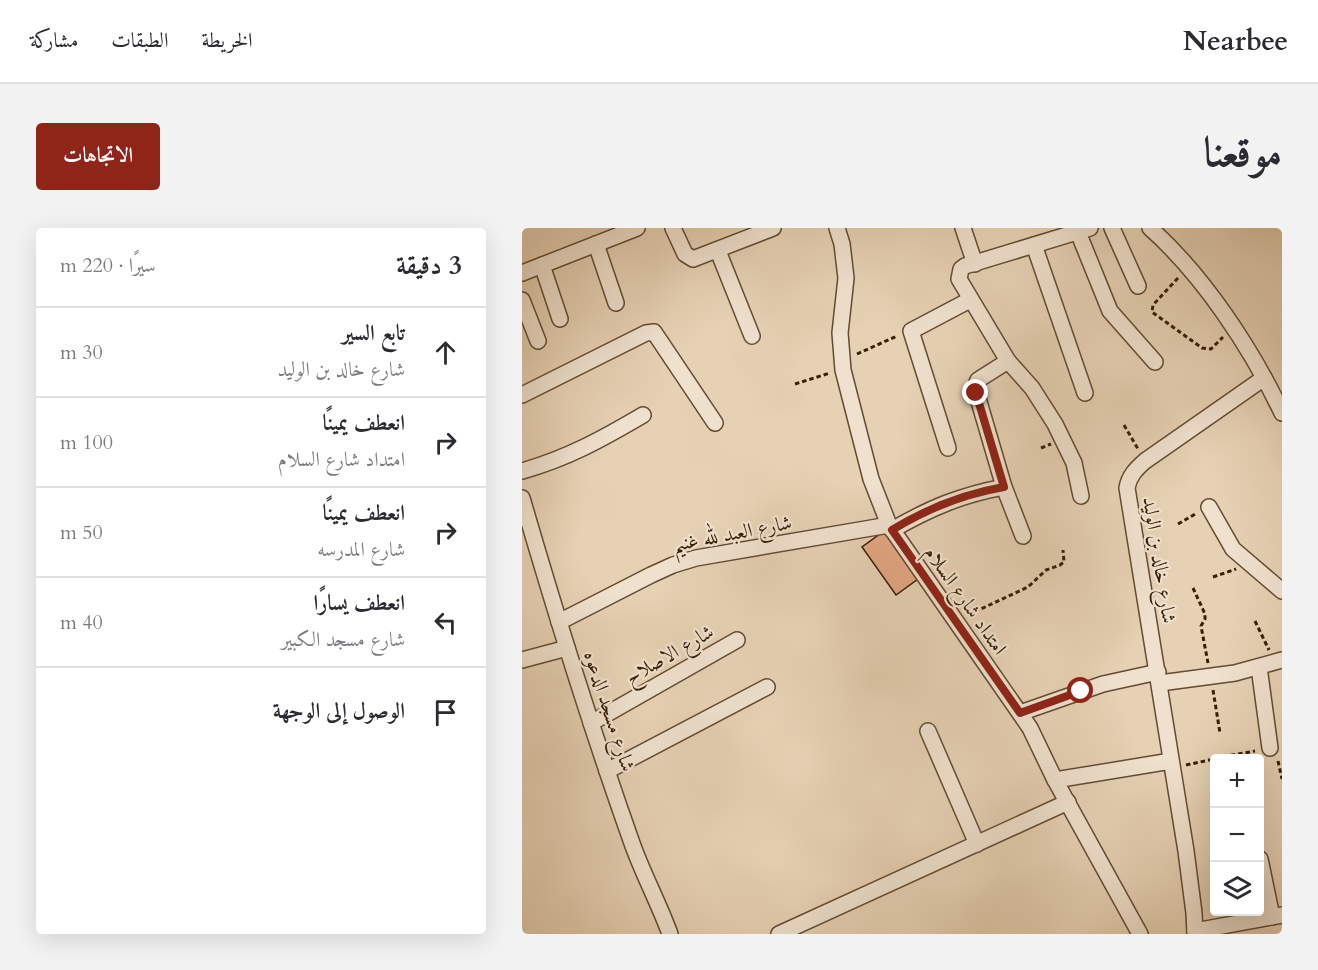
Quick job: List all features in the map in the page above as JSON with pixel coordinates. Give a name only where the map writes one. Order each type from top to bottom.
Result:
[{"type":"street","points":[[522,273],[637,228]]},
{"type":"street","points":[[673,228],[685,254],[697,259],[772,228]]},
{"type":"street","name":"امتداد شارع السلام","points":[[837,228],[846,278],[840,333],[842,365],[871,480],[890,527],[1020,713],[1140,934]]},
{"type":"street","points":[[963,228],[975,264]]},
{"type":"street","points":[[1112,228],[1138,286]]},
{"type":"street","points":[[1150,228],[1211,295],[1264,378],[1282,413]]},
{"type":"street","points":[[1081,496],[1074,463],[1059,432],[1032,388],[1008,361],[959,279],[959,274],[965,266],[1084,230],[1110,310],[1155,362]]},
{"type":"street","points":[[596,244],[616,303]]},
{"type":"street","points":[[1034,245],[1085,393]]},
{"type":"street","points":[[718,251],[752,336]]},
{"type":"street","points":[[542,265],[560,319]]},
{"type":"street","points":[[522,300],[538,341]]},
{"type":"street","points":[[948,448],[910,331],[972,302]]},
{"type":"street","points":[[522,395],[646,333],[654,332],[715,423]]},
{"type":"street","points":[[1008,361],[978,380],[975,388],[1004,487],[1023,537]]},
{"type":"street","name":"شارع خالد بن الوليد","points":[[1195,932],[1191,885],[1128,494],[1128,480],[1145,461],[1264,378]]},
{"type":"street","points":[[522,471],[585,448],[643,415]]},
{"type":"street","points":[[890,527],[950,500],[1004,487]]},
{"type":"street","name":"شارع مسجد الدعوه","points":[[522,498],[528,543],[559,622],[634,848],[670,934]]},
{"type":"street","points":[[1209,507],[1228,541],[1248,564],[1282,591]]},
{"type":"street","name":"شارع العبد لله غنيم","points":[[559,622],[651,575],[680,563],[720,554],[890,527]]},
{"type":"street","name":"شارع الاصلاح","points":[[591,723],[737,640]]},
{"type":"street","points":[[522,660],[567,648]]},
{"type":"street","points":[[1020,713],[1103,684],[1159,677],[1210,677],[1279,662]]},
{"type":"street","points":[[1258,667],[1270,748]]},
{"type":"street","points":[[607,771],[767,687]]},
{"type":"street","points":[[928,732],[977,844]]},
{"type":"street","points":[[1055,780],[1172,764]]},
{"type":"street","points":[[779,934],[1068,802]]},
{"type":"street","points":[[1195,932],[1277,916],[1261,862]]},
{"type":"path","points":[[1188,268],[1153,304],[1152,312],[1207,349],[1214,347],[1232,327]]},
{"type":"path","points":[[795,384],[842,365],[910,331]]},
{"type":"path","points":[[1124,425],[1145,461]]},
{"type":"path","points":[[1178,524],[1209,507]]},
{"type":"path","points":[[955,621],[1028,587],[1046,570],[1063,564],[1062,550]]},
{"type":"path","points":[[1213,577],[1248,564]]},
{"type":"path","points":[[1193,588],[1205,614],[1202,629],[1220,733]]},
{"type":"path","points":[[1255,621],[1279,662]]},
{"type":"path","points":[[1241,754],[1276,747],[1282,779]]},
{"type":"path","points":[[1172,764],[1210,760]]},
{"type":"building","points":[[884,531],[918,579],[896,595],[862,547]]},
{"type":"route","points":[[976,393],[1004,487],[950,500],[922,512],[892,530],[1020,713],[1081,691]]}]
